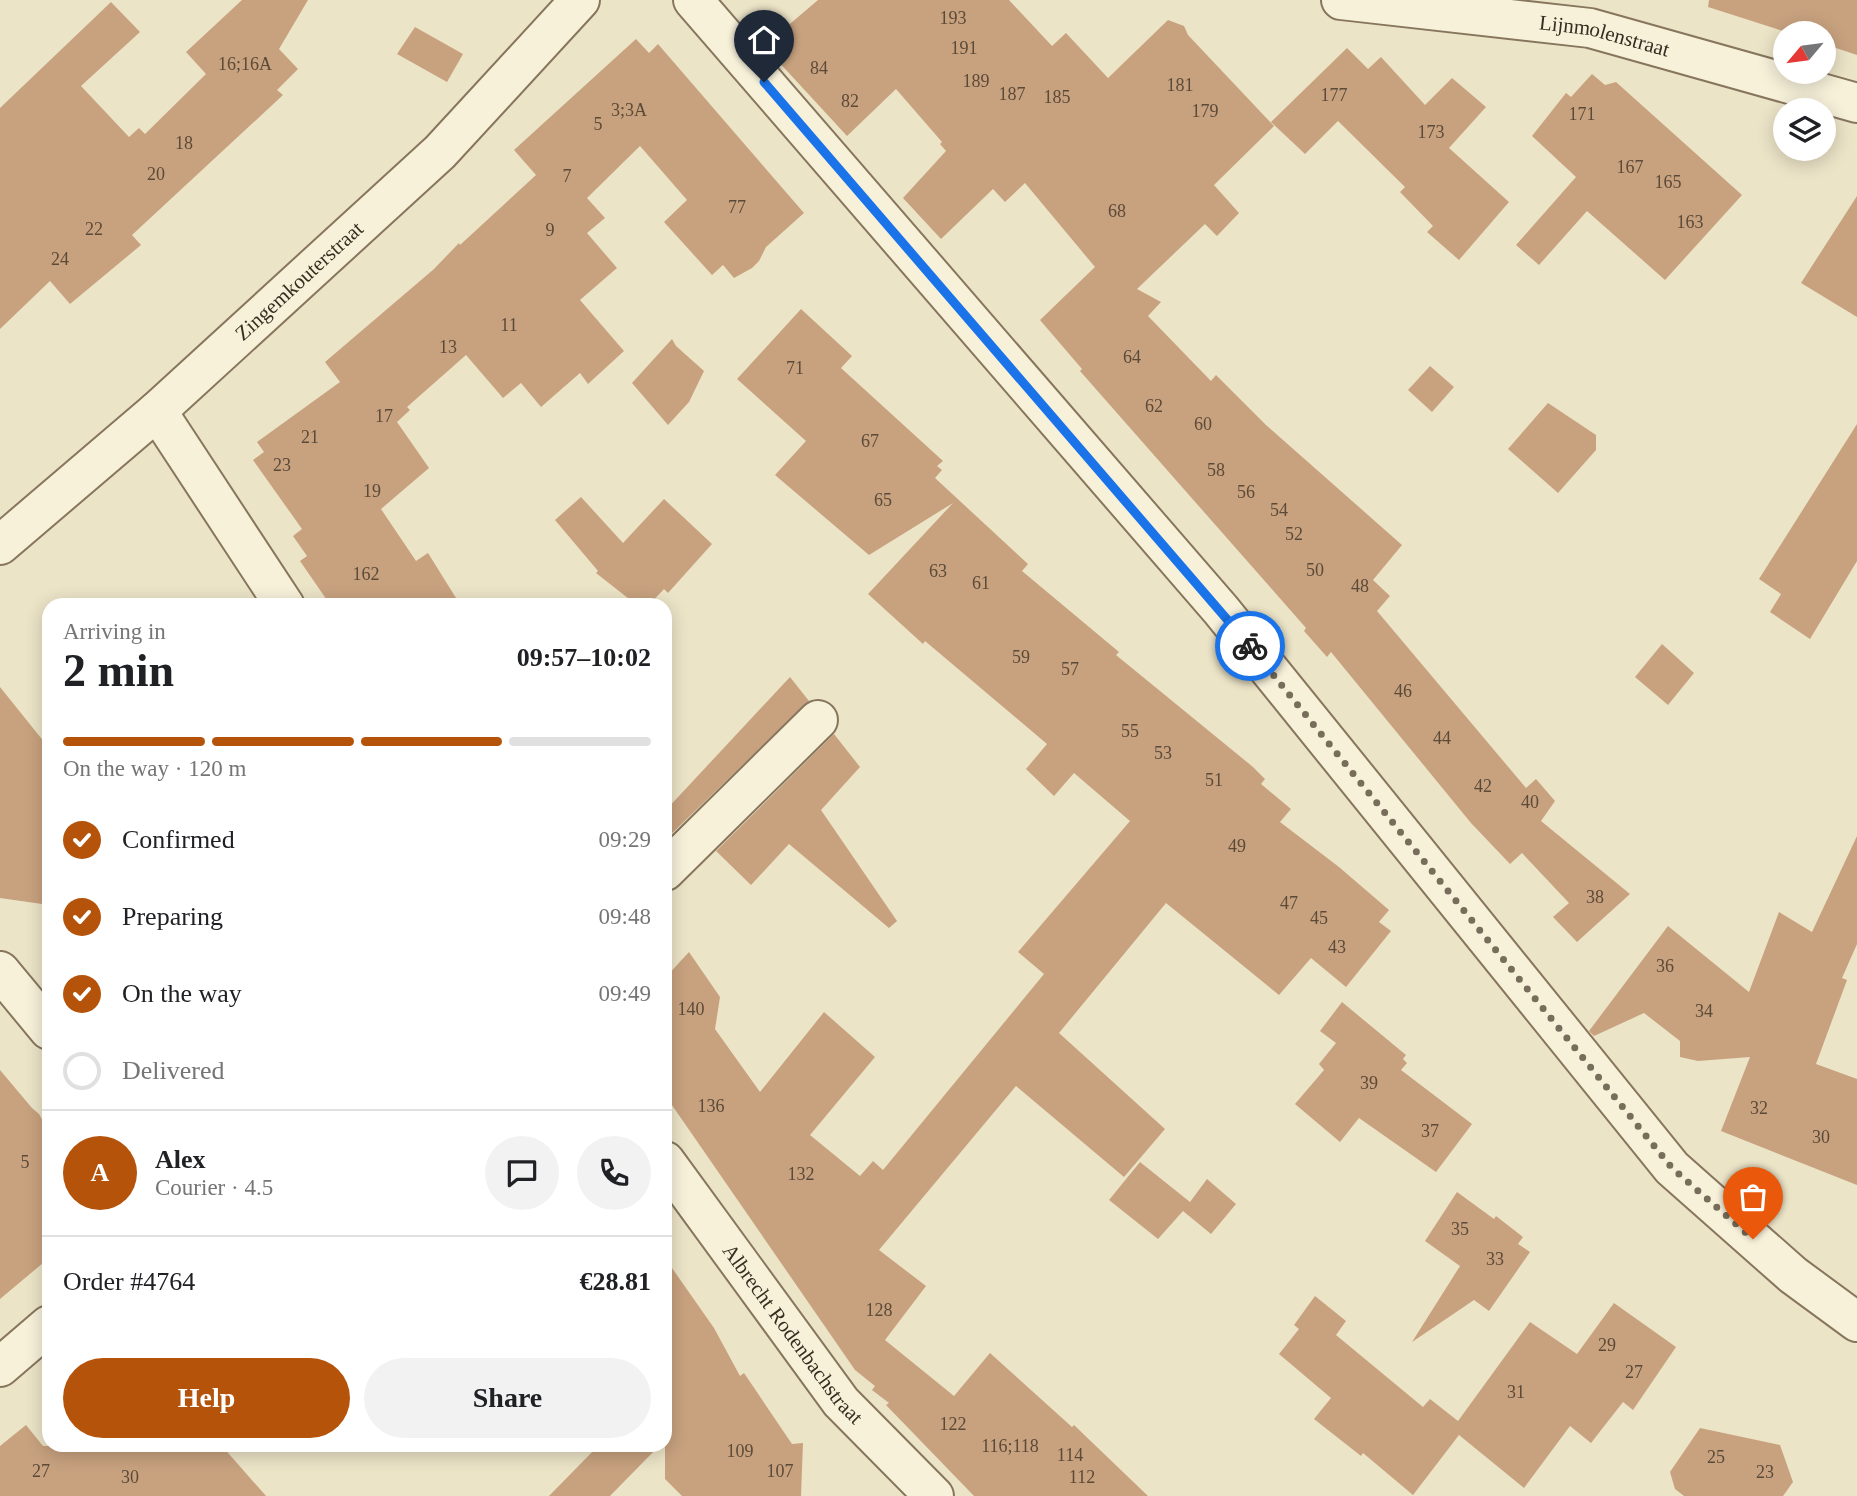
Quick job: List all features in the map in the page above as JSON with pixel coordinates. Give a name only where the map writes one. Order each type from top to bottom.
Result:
[{"type":"street","name":"Zingemkouterstraat","points":[[0,545],[158,411],[440,152],[580,0]]},
{"type":"street","points":[[693,0],[1221,610],[1672,1168],[1793,1275],[1857,1322]]},
{"type":"street","name":"Lijnmolenstraat","points":[[1341,0],[1590,28],[1857,103]]},
{"type":"street","points":[[158,411],[280,598]]},
{"type":"street","points":[[672,864],[818,720]]},
{"type":"street","points":[[0,971],[42,1022]]},
{"type":"street","name":"Albrecht Rodenbachstraat","points":[[672,1171],[841,1402],[934,1496]]},
{"type":"street","points":[[0,1367],[42,1331]]},
{"type":"building","points":[[242,0],[308,0],[279,49],[298,69],[277,90],[283,95],[132,235],[141,245],[70,304],[50,281],[0,329],[0,108],[111,2],[140,32],[81,86],[129,137],[139,128],[145,134],[206,74],[186,52]]},
{"type":"building","points":[[818,0],[1009,0],[1052,46],[1066,33],[1108,78],[1168,20],[1184,26],[1188,35],[1274,126],[1214,185],[1239,213],[1217,236],[1205,224],[1137,289],[1161,302],[1148,316],[1211,381],[1216,375],[1266,425],[1402,545],[1373,580],[1390,596],[1377,611],[1526,788],[1536,779],[1555,801],[1541,821],[1630,894],[1577,942],[1553,917],[1569,903],[1522,853],[1510,864],[1471,823],[1331,652],[1327,657],[1304,631],[1306,628],[1080,371],[1082,369],[1040,320],[1095,267],[1025,183],[1005,202],[993,189],[941,239],[903,198],[946,151],[940,144],[942,142],[896,89],[847,136],[764,46]]},
{"type":"building","points":[[1709,0],[1857,0],[1857,55],[1836,48],[1836,21],[1773,21],[1773,28],[1708,7]]},
{"type":"building","points":[[415,27],[463,54],[447,82],[397,54]]},
{"type":"building","points":[[636,39],[649,53],[658,44],[804,213],[766,247],[752,268],[734,278],[723,265],[712,275],[664,222],[687,200],[640,146],[587,198],[605,218],[587,233],[617,268],[580,300],[624,351],[588,384],[580,373],[541,407],[521,383],[503,398],[466,355],[407,407],[410,410],[397,422],[429,468],[381,509],[416,561],[428,553],[456,598],[325,598],[300,561],[307,556],[293,536],[302,529],[253,460],[264,452],[257,442],[340,382],[325,362],[434,269],[459,243],[460,245],[536,175],[514,150]]},
{"type":"building","points":[[1347,48],[1368,69],[1381,57],[1425,105],[1452,78],[1486,107],[1449,148],[1509,202],[1459,260],[1427,232],[1433,226],[1400,192],[1405,187],[1338,121],[1305,154],[1271,122]]},
{"type":"building","points":[[1592,74],[1605,85],[1616,82],[1742,195],[1665,280],[1587,211],[1539,265],[1516,245],[1576,177],[1532,136],[1566,93],[1571,97]]},
{"type":"building","points":[[1857,196],[1857,317],[1801,283]]},
{"type":"building","points":[[801,309],[852,356],[841,368],[943,461],[937,466],[942,470],[935,478],[1028,564],[1022,571],[1119,652],[1116,655],[1253,767],[1265,779],[1261,784],[1291,809],[1280,822],[1389,910],[1379,922],[1391,931],[1346,987],[1311,958],[1279,995],[1166,903],[1059,1033],[1165,1129],[1124,1177],[1016,1086],[879,1250],[926,1286],[885,1340],[954,1396],[990,1353],[1072,1427],[1074,1425],[1148,1496],[974,1496],[886,1405],[889,1403],[872,1390],[875,1386],[855,1370],[672,1105],[672,970],[689,952],[720,997],[715,1029],[760,1092],[824,1012],[875,1057],[810,1135],[860,1176],[873,1161],[883,1170],[1044,974],[1018,952],[1130,821],[1074,773],[1054,796],[1026,769],[1047,744],[925,641],[923,644],[868,594],[953,503],[869,555],[775,475],[806,441],[737,379]]},
{"type":"building","points":[[672,339],[676,346],[704,371],[689,402],[668,425],[632,383]]},
{"type":"building","points":[[1430,366],[1454,387],[1432,412],[1408,390]]},
{"type":"building","points":[[1548,403],[1596,435],[1596,450],[1558,493],[1508,449]]},
{"type":"building","points":[[1857,424],[1857,561],[1810,639],[1770,612],[1781,594],[1759,579]]},
{"type":"building","points":[[581,497],[623,543],[664,499],[712,544],[668,593],[664,589],[656,598],[628,598],[596,573],[598,571],[555,520]]},
{"type":"building","points":[[1662,644],[1694,673],[1668,705],[1635,677]]},
{"type":"building","points":[[790,677],[809,701],[672,833],[672,803]]},
{"type":"building","points":[[0,687],[42,739],[42,904],[0,898]]},
{"type":"building","points":[[834,734],[860,767],[821,810],[897,921],[889,928],[789,844],[751,885],[716,851]]},
{"type":"building","points":[[1857,836],[1857,944],[1842,978],[1847,980],[1816,1064],[1857,1079],[1857,1185],[1721,1131],[1750,1057],[1698,1061],[1680,1057],[1680,1041],[1644,1013],[1594,1036],[1589,1031],[1668,926],[1749,992],[1779,912],[1812,932]]},
{"type":"building","points":[[1342,1002],[1406,1055],[1403,1059],[1407,1063],[1401,1070],[1472,1124],[1436,1172],[1359,1118],[1340,1142],[1295,1104],[1324,1070],[1319,1064],[1336,1043],[1320,1031]]},
{"type":"building","points":[[0,1070],[42,1119],[42,1264],[0,1299]]},
{"type":"building","points":[[1140,1162],[1190,1202],[1207,1179],[1236,1204],[1211,1234],[1183,1211],[1158,1239],[1109,1200]]},
{"type":"building","points":[[1457,1192],[1494,1219],[1496,1216],[1523,1237],[1518,1244],[1530,1252],[1489,1311],[1474,1300],[1412,1342],[1460,1266],[1425,1241]]},
{"type":"building","points":[[672,1268],[714,1328],[740,1376],[744,1373],[792,1444],[803,1443],[801,1496],[682,1496],[665,1479],[665,1452],[672,1452]]},
{"type":"building","points":[[1315,1296],[1346,1321],[1336,1335],[1423,1407],[1430,1399],[1458,1421],[1530,1322],[1577,1354],[1614,1303],[1676,1347],[1633,1410],[1623,1402],[1591,1443],[1570,1426],[1524,1488],[1459,1435],[1413,1495],[1363,1453],[1361,1456],[1314,1419],[1331,1398],[1279,1354],[1299,1329],[1294,1325]]},
{"type":"building","points":[[26,1425],[42,1445],[42,1452],[227,1452],[266,1496],[0,1496],[0,1446]]},
{"type":"building","points":[[1700,1428],[1780,1445],[1793,1482],[1783,1496],[1684,1496],[1675,1489],[1670,1472]]},
{"type":"building","points":[[592,1452],[653,1452],[610,1496],[549,1496]]},
{"type":"way so far","points":[[1250,646],[1672,1168],[1753,1239]]},
{"type":"route","points":[[764,82],[1250,646]]}]
